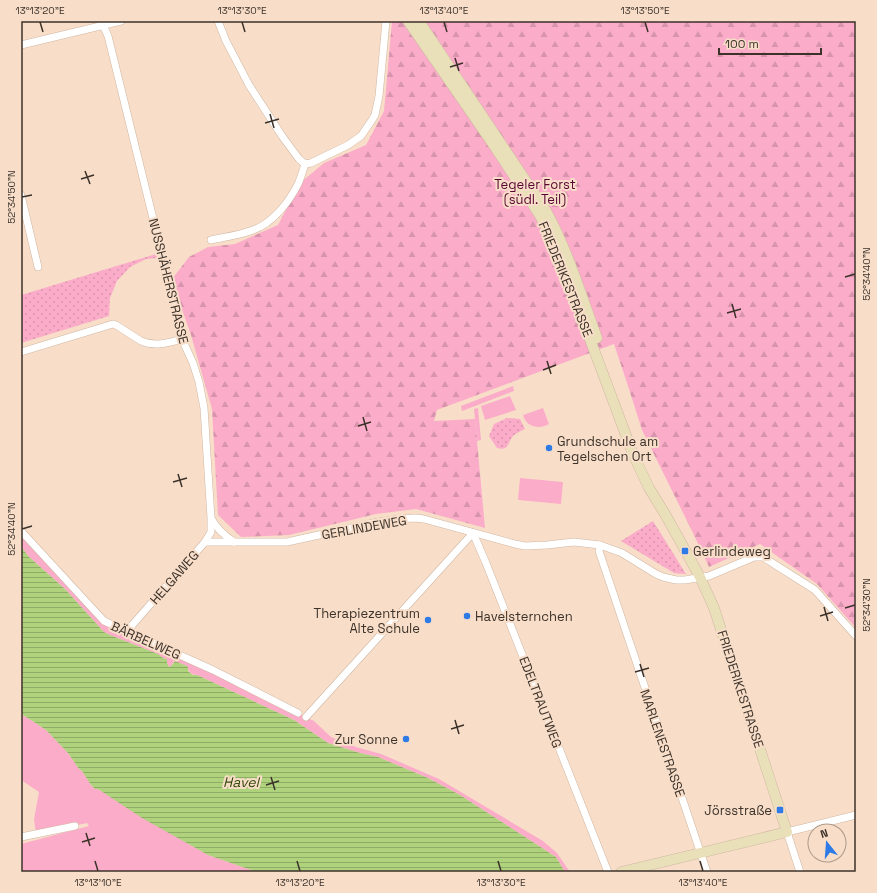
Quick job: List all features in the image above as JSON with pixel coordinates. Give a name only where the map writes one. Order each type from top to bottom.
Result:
[{"type":"street","points":[[21,45],[102,23],[121,21]]},
{"type":"street","points":[[218,21],[226,41],[249,85],[282,136],[299,159],[305,164],[311,163],[348,145],[361,136],[372,120],[379,96],[386,21]]},
{"type":"street","name":"FRIEDERIKESTRASSE","points":[[408,21],[495,147],[539,214],[548,231],[560,259],[633,454],[649,488],[700,577],[714,608],[800,872]]},
{"type":"street","name":"FRIEDERIKESTRASSE","points":[[419,21],[546,210],[556,228],[639,451],[655,486],[665,514]]},
{"type":"street","name":"NUSSHÄHERSTRASSE","points":[[102,23],[108,36],[166,275],[170,283],[176,306],[176,314],[182,340],[193,363],[199,382],[204,408],[211,518]]},
{"type":"street","points":[[211,240],[253,230],[273,218],[287,202],[298,184],[305,164]]},
{"type":"street","points":[[21,195],[38,267]]},
{"type":"street","points":[[21,352],[113,324],[141,341],[152,344],[170,343],[182,340]]},
{"type":"street","points":[[211,518],[215,525],[234,542]]},
{"type":"street","name":"HELGAWEG","points":[[127,631],[205,542],[211,532],[211,518]]},
{"type":"street","name":"GERLINDEWEG","points":[[205,542],[287,542],[378,522],[415,518],[424,519],[524,546],[574,542],[600,545],[622,553],[656,574],[676,580],[709,576],[754,557],[763,557],[815,590],[856,636]]},
{"type":"street","name":"BÄRBELWEG","points":[[21,531],[104,621],[216,671],[298,713]]},
{"type":"street","points":[[306,717],[473,533]]},
{"type":"street","name":"EDELTRAUTWEG","points":[[473,533],[608,872]]},
{"type":"street","name":"MARLENESTRASSE","points":[[600,545],[599,550],[706,872]]},
{"type":"street","points":[[621,872],[856,815]]},
{"type":"street","points":[[21,837],[75,826]]},
{"type":"green space","name":"Tegeler Forst (südl. Teil)","points":[[392,21],[856,21],[856,628],[817,584],[760,544],[709,567],[642,430],[614,344],[437,410],[434,421],[475,419],[485,528],[416,509],[376,514],[289,535],[241,537],[218,515],[212,409],[191,335],[172,279],[189,257],[208,247],[235,244],[278,225],[300,183],[324,163],[366,145],[384,111]]},
{"type":"green space","points":[[156,254],[158,258],[146,259],[130,267],[117,281],[110,298],[109,316],[21,343],[21,295]]},
{"type":"green space","points":[[513,386],[514,391],[462,411],[461,406]]},
{"type":"green space","points":[[510,396],[516,410],[485,420],[481,406]]},
{"type":"green space","points":[[478,408],[481,440],[477,441],[474,409]]},
{"type":"green space","points":[[543,408],[549,424],[541,427],[530,425],[523,415]]},
{"type":"green space","points":[[507,418],[520,419],[525,429],[513,436],[508,446],[501,449],[497,448],[489,436],[494,424]]},
{"type":"green space","points":[[520,478],[563,482],[561,504],[518,500]]},
{"type":"green space","points":[[653,521],[686,574],[674,573],[621,541]]},
{"type":"green space","points":[[21,535],[103,623],[207,669],[276,704],[314,721],[331,737],[356,747],[381,754],[439,779],[543,841],[557,853],[570,872],[565,872],[556,857],[460,795],[428,778],[378,757],[328,743],[294,720],[191,673],[187,666],[174,661],[169,667],[167,659],[158,654],[104,632],[65,589],[28,556],[21,546]]},
{"type":"green space","points":[[21,714],[46,730],[68,753],[95,789],[98,789],[147,820],[208,855],[257,872],[21,872],[21,844],[89,826],[87,823],[36,834],[34,819],[39,792],[21,780]]},
{"type":"water","name":"Havel","points":[[21,546],[28,556],[65,589],[104,632],[158,654],[167,659],[169,667],[175,661],[187,666],[188,671],[193,675],[197,675],[294,720],[328,743],[378,757],[428,778],[460,795],[556,857],[565,872],[257,872],[208,855],[142,818],[98,789],[95,789],[68,753],[46,730],[21,714]]},
{"type":"place","name":"Grundschule am Tegelschen Ort","points":[[549,448]]},
{"type":"place","name":"Gerlindeweg","points":[[685,551]]},
{"type":"place","name":"Havelsternchen","points":[[467,616]]},
{"type":"place","name":"Therapiezentrum Alte Schule","points":[[428,620]]},
{"type":"place","name":"Zur Sonne","points":[[406,739]]},
{"type":"place","name":"Jörsstraße","points":[[780,810]]}]
